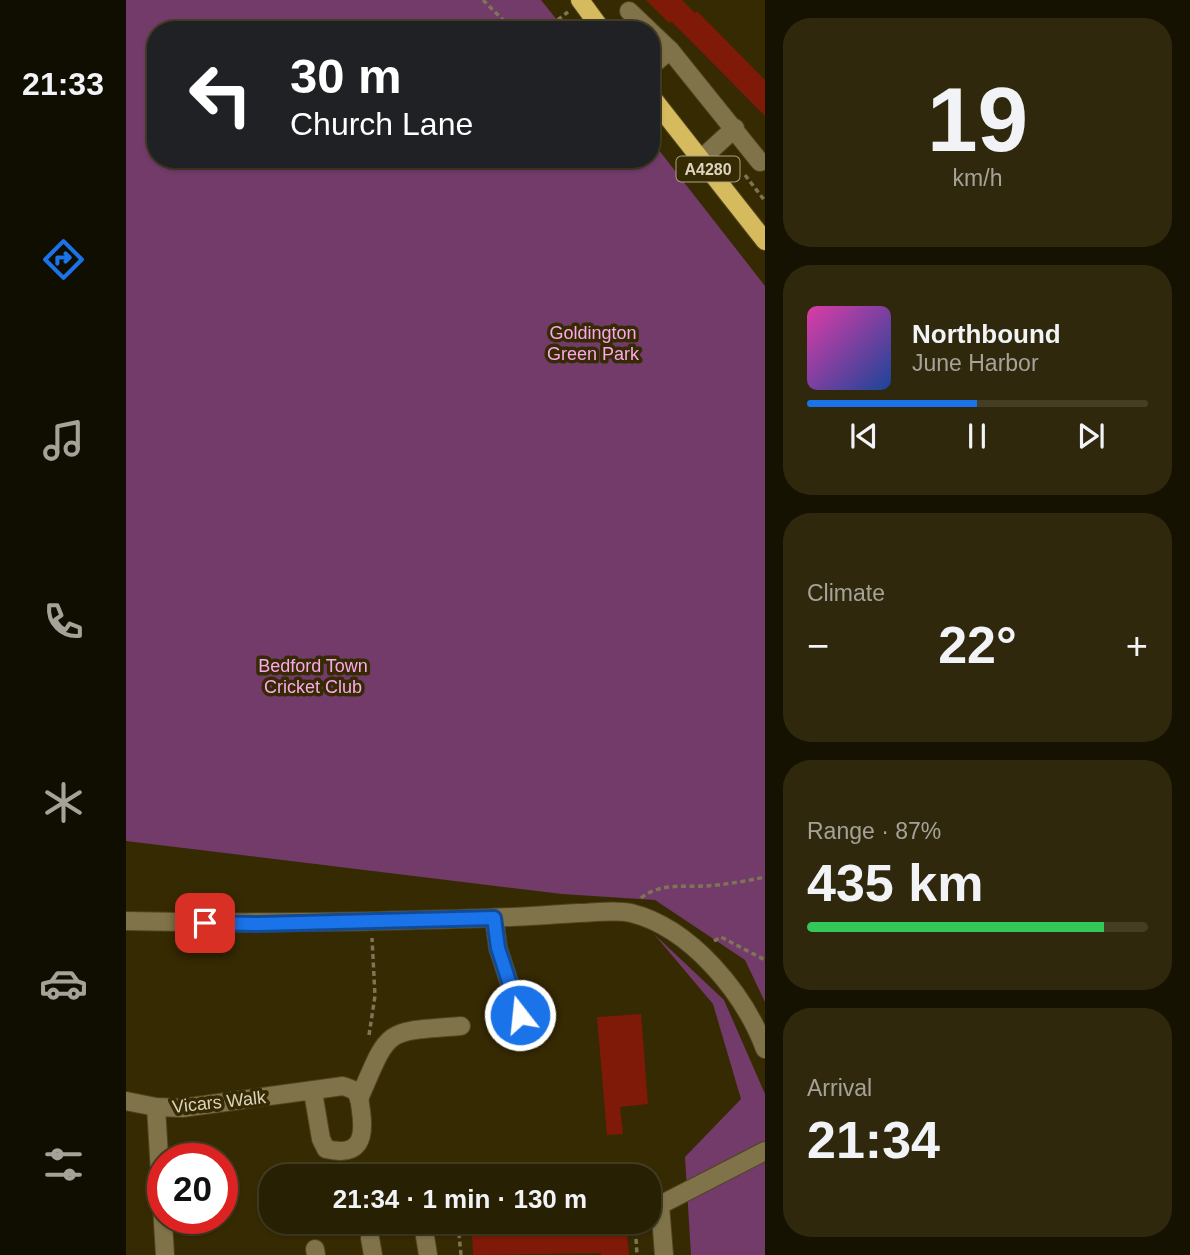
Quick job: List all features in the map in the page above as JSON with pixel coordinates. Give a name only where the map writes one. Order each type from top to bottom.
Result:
[{"type":"main road","points":[[574,6],[592,21]]},
{"type":"main road","name":"A4280","points":[[660,107],[765,241]]},
{"type":"street","points":[[629,11],[640,21]]},
{"type":"street","points":[[660,40],[735,128],[760,162]]},
{"type":"street","points":[[660,58],[670,50]]},
{"type":"street","points":[[701,159],[735,128]]},
{"type":"street","points":[[126,921],[258,924],[611,912],[632,914],[660,926],[697,949],[732,986],[759,1032],[765,1049]]},
{"type":"street","points":[[494,918],[498,948],[520,1015]]},
{"type":"street","points":[[313,1091],[321,1139],[326,1149],[336,1151],[353,1148],[362,1141],[364,1132],[359,1099],[382,1046],[393,1034],[461,1026]]},
{"type":"street","name":"Vicars Walk","points":[[126,1101],[156,1107],[182,1108],[343,1086],[354,1090],[359,1099]]},
{"type":"street","points":[[156,1107],[165,1255]]},
{"type":"street","points":[[664,1255],[660,1205],[765,1151]]},
{"type":"street","points":[[425,1234],[428,1255]]},
{"type":"path","points":[[483,0],[504,21]]},
{"type":"path","points":[[555,21],[574,6]]},
{"type":"path","points":[[632,914],[639,899],[650,890],[707,886],[765,877]]},
{"type":"path","points":[[368,1045],[375,996],[372,922]]},
{"type":"path","points":[[697,949],[722,937],[765,960]]},
{"type":"path","points":[[459,1234],[461,1255]]},
{"type":"path","points":[[636,1234],[637,1255]]},
{"type":"green space","name":"Goldington Green Park","points":[[126,0],[541,0],[558,21],[147,21],[147,168],[660,168],[660,152],[765,286],[765,1002],[745,960],[655,900],[562,894],[126,841]]},
{"type":"green space","points":[[654,934],[724,1000],[765,1094],[765,1255],[691,1255],[685,1157],[741,1099],[713,1004]]},
{"type":"building","points":[[646,0],[682,0],[695,13],[697,11],[765,80],[765,116],[671,21],[669,23]]},
{"type":"building","points":[[641,1014],[648,1104],[620,1107],[623,1134],[607,1135],[597,1017]]},
{"type":"building","points":[[627,1234],[629,1255],[473,1255],[472,1236]]},
{"type":"route","points":[[205,923],[494,918],[498,948],[520,1015]]},
{"type":"park label","name":"Bedford Town Cricket Club","points":[[313,676]]}]
